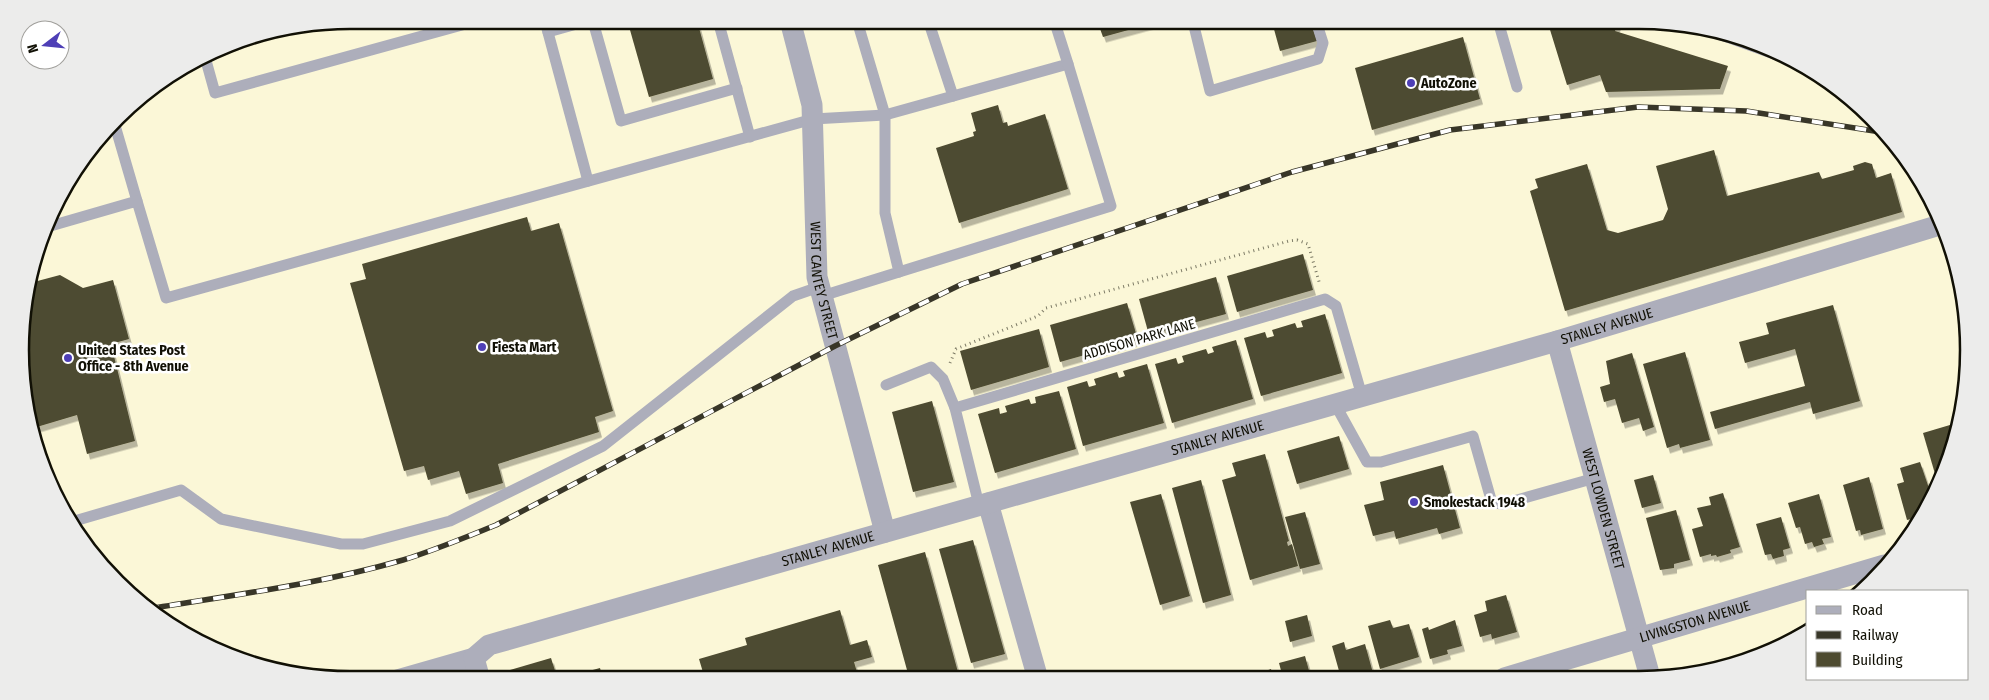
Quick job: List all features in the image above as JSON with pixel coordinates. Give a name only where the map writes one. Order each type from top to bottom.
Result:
[{"type":"street","name":"WEST CANTEY STREET","points":[[792,29],[812,105],[817,277],[886,532]]},
{"type":"street","name":"STANLEY AVENUE","points":[[423,671],[482,651],[886,532],[1557,341],[1936,226]]},
{"type":"street","name":"WEST LOWDEN STREET","points":[[1557,341],[1648,671]]},
{"type":"street","points":[[983,504],[1036,671]]},
{"type":"street","name":"LIVINGSTON AVENUE","points":[[1527,671],[1876,567]]},
{"type":"street","points":[[481,671],[482,651]]},
{"type":"lane","points":[[206,63],[214,93],[451,29]]},
{"type":"lane","points":[[547,29],[588,181]]},
{"type":"lane","points":[[595,29],[621,121],[737,88]]},
{"type":"lane","points":[[720,29],[750,137]]},
{"type":"lane","points":[[859,29],[885,115],[885,213],[899,272]]},
{"type":"lane","points":[[931,29],[952,96]]},
{"type":"lane","points":[[78,520],[181,490],[221,518],[341,544],[363,544],[450,521],[603,446],[793,296],[821,292],[899,272],[1111,206],[1057,29]]},
{"type":"lane","points":[[1195,29],[1210,91],[1318,59],[1323,43],[1318,29]]},
{"type":"lane","points":[[1500,29],[1517,87]]},
{"type":"lane","points":[[116,130],[166,298],[813,119],[885,115],[1068,64]]},
{"type":"lane","points":[[54,225],[137,201]]},
{"type":"lane","points":[[1325,300],[1336,306],[1362,396]]},
{"type":"lane","name":"ADDISON PARK LANE","points":[[955,408],[1325,300]]},
{"type":"lane","points":[[886,385],[930,367],[943,379],[955,408],[983,504]]},
{"type":"lane","points":[[1335,404],[1367,462],[1381,462],[1473,436],[1492,503],[1503,504],[1595,478]]},
{"type":"path","points":[[943,379],[956,349],[1038,316],[1046,308],[1289,241],[1308,244],[1325,300]]},
{"type":"building","points":[[699,29],[713,79],[649,97],[630,30]]},
{"type":"building","points":[[1100,29],[1132,29],[1103,37]]},
{"type":"building","points":[[1274,29],[1313,29],[1317,41],[1280,51]]},
{"type":"building","points":[[1550,29],[1616,29],[1615,31],[1728,66],[1720,89],[1606,92],[1600,75],[1567,85]]},
{"type":"building","points":[[1463,37],[1480,99],[1372,130],[1355,68]]},
{"type":"building","points":[[998,105],[1003,123],[1007,122],[1008,126],[1045,114],[1068,189],[959,223],[936,148],[974,136],[973,132],[976,131],[971,113]]},
{"type":"building","points":[[1714,150],[1727,196],[1819,172],[1822,179],[1854,170],[1853,166],[1865,162],[1872,164],[1876,178],[1891,173],[1902,212],[1565,311],[1530,191],[1538,188],[1535,179],[1587,164],[1607,230],[1618,233],[1663,220],[1668,209],[1656,166]]},
{"type":"building","name":"Fiesta Mart","points":[[527,217],[531,231],[559,223],[613,411],[595,417],[599,432],[498,464],[503,483],[466,494],[459,471],[428,480],[424,466],[404,471],[350,283],[366,279],[362,264]]},
{"type":"building","points":[[1303,254],[1313,290],[1237,312],[1227,276]]},
{"type":"building","name":"United States Post Office - 8th Avenue","points":[[60,275],[83,288],[113,280],[129,339],[111,344],[135,441],[87,454],[77,415],[38,427],[31,392],[29,371],[29,329],[36,281]]},
{"type":"building","points":[[1216,277],[1226,314],[1149,335],[1139,299]]},
{"type":"building","points":[[1127,303],[1138,340],[1060,362],[1050,325]]},
{"type":"building","points":[[1833,305],[1860,401],[1813,414],[1810,402],[1715,429],[1710,412],[1805,386],[1795,349],[1745,363],[1739,342],[1769,334],[1766,323]]},
{"type":"building","points":[[1325,314],[1342,373],[1261,396],[1244,338],[1265,332],[1267,338],[1274,336],[1272,330],[1295,323],[1297,328],[1303,327],[1301,321]]},
{"type":"building","points":[[1039,329],[1049,367],[971,390],[960,351]]},
{"type":"building","points":[[1236,340],[1253,399],[1172,423],[1155,364],[1176,358],[1178,364],[1184,362],[1182,356],[1206,349],[1208,354],[1214,352],[1212,347]]},
{"type":"building","points":[[1685,352],[1710,440],[1680,448],[1679,444],[1667,448],[1643,364]]},
{"type":"building","points":[[1632,353],[1654,427],[1643,431],[1639,418],[1622,423],[1615,399],[1604,402],[1600,387],[1610,384],[1606,361]]},
{"type":"building","points":[[1147,364],[1164,423],[1083,446],[1067,387],[1087,381],[1089,387],[1096,385],[1094,379],[1117,372],[1119,378],[1125,376],[1123,371]]},
{"type":"building","points":[[1059,391],[1076,449],[995,473],[978,414],[999,408],[1000,414],[1007,412],[1005,406],[1029,399],[1031,404],[1036,403],[1035,397]]},
{"type":"building","points":[[932,401],[954,482],[913,492],[892,412]]},
{"type":"building","points":[[1951,425],[1935,475],[1923,433]]},
{"type":"building","points":[[1339,436],[1349,469],[1297,484],[1287,451]]},
{"type":"building","points":[[1265,454],[1289,541],[1287,542],[1288,546],[1292,544],[1298,566],[1250,580],[1222,480],[1236,476],[1232,463]]},
{"type":"building","points":[[1920,462],[1929,488],[1912,519],[1907,520],[1897,484],[1904,482],[1900,468]]},
{"type":"building","name":"Smokestack 1948","points":[[1443,465],[1460,528],[1439,534],[1437,528],[1396,539],[1394,531],[1373,536],[1364,505],[1384,500],[1380,482]]},
{"type":"building","points":[[1653,475],[1661,503],[1642,508],[1634,480]]},
{"type":"building","points":[[1869,477],[1883,529],[1861,535],[1860,530],[1856,531],[1843,485]]},
{"type":"building","points":[[1201,480],[1231,595],[1203,603],[1172,488]]},
{"type":"building","points":[[1723,493],[1740,547],[1730,550],[1731,553],[1717,557],[1716,555],[1711,556],[1711,554],[1700,557],[1692,529],[1703,526],[1697,508],[1711,505],[1709,497]]},
{"type":"building","points":[[1161,494],[1190,596],[1160,605],[1130,502]]},
{"type":"building","points":[[1819,494],[1831,537],[1822,539],[1824,544],[1814,547],[1812,542],[1805,544],[1800,527],[1796,528],[1788,503]]},
{"type":"building","points":[[1676,510],[1690,560],[1674,564],[1674,568],[1660,570],[1646,518]]},
{"type":"building","points":[[1305,512],[1320,564],[1300,569],[1285,517]]},
{"type":"building","points":[[1781,517],[1790,548],[1783,550],[1784,556],[1773,559],[1771,554],[1765,555],[1756,524]]},
{"type":"building","points":[[973,540],[1005,654],[971,663],[939,549]]},
{"type":"building","points":[[925,552],[958,671],[904,671],[907,670],[878,565]]},
{"type":"building","points":[[1506,595],[1517,632],[1492,639],[1491,634],[1480,637],[1474,615],[1487,611],[1485,601]]},
{"type":"building","points":[[840,610],[850,645],[867,640],[872,657],[854,662],[857,671],[703,671],[699,659],[747,645],[745,638]]},
{"type":"building","points":[[1307,615],[1312,636],[1290,642],[1285,621]]},
{"type":"building","points":[[1390,620],[1393,628],[1409,624],[1419,657],[1380,669],[1368,626]]},
{"type":"building","points":[[1455,620],[1462,646],[1447,650],[1448,654],[1430,659],[1422,629],[1428,627],[1429,630]]},
{"type":"building","points":[[1344,642],[1346,650],[1365,644],[1372,671],[1339,671],[1332,646]]},
{"type":"building","points":[[1305,656],[1309,671],[1281,671],[1279,663]]},
{"type":"building","points":[[551,658],[555,671],[510,671]]},
{"type":"building","points":[[600,668],[601,671],[589,671]]},
{"type":"railway","points":[[158,607],[340,576],[427,552],[496,525],[835,346],[962,284],[1292,172],[1450,130],[1638,107],[1746,111],[1874,131]]},
{"type":"place","name":"AutoZone","points":[[1411,83]]},
{"type":"place","name":"Fiesta Mart","points":[[482,347]]},
{"type":"place","name":"United States Post Office - 8th Avenue","points":[[68,358]]},
{"type":"place","name":"Smokestack 1948","points":[[1414,502]]}]
